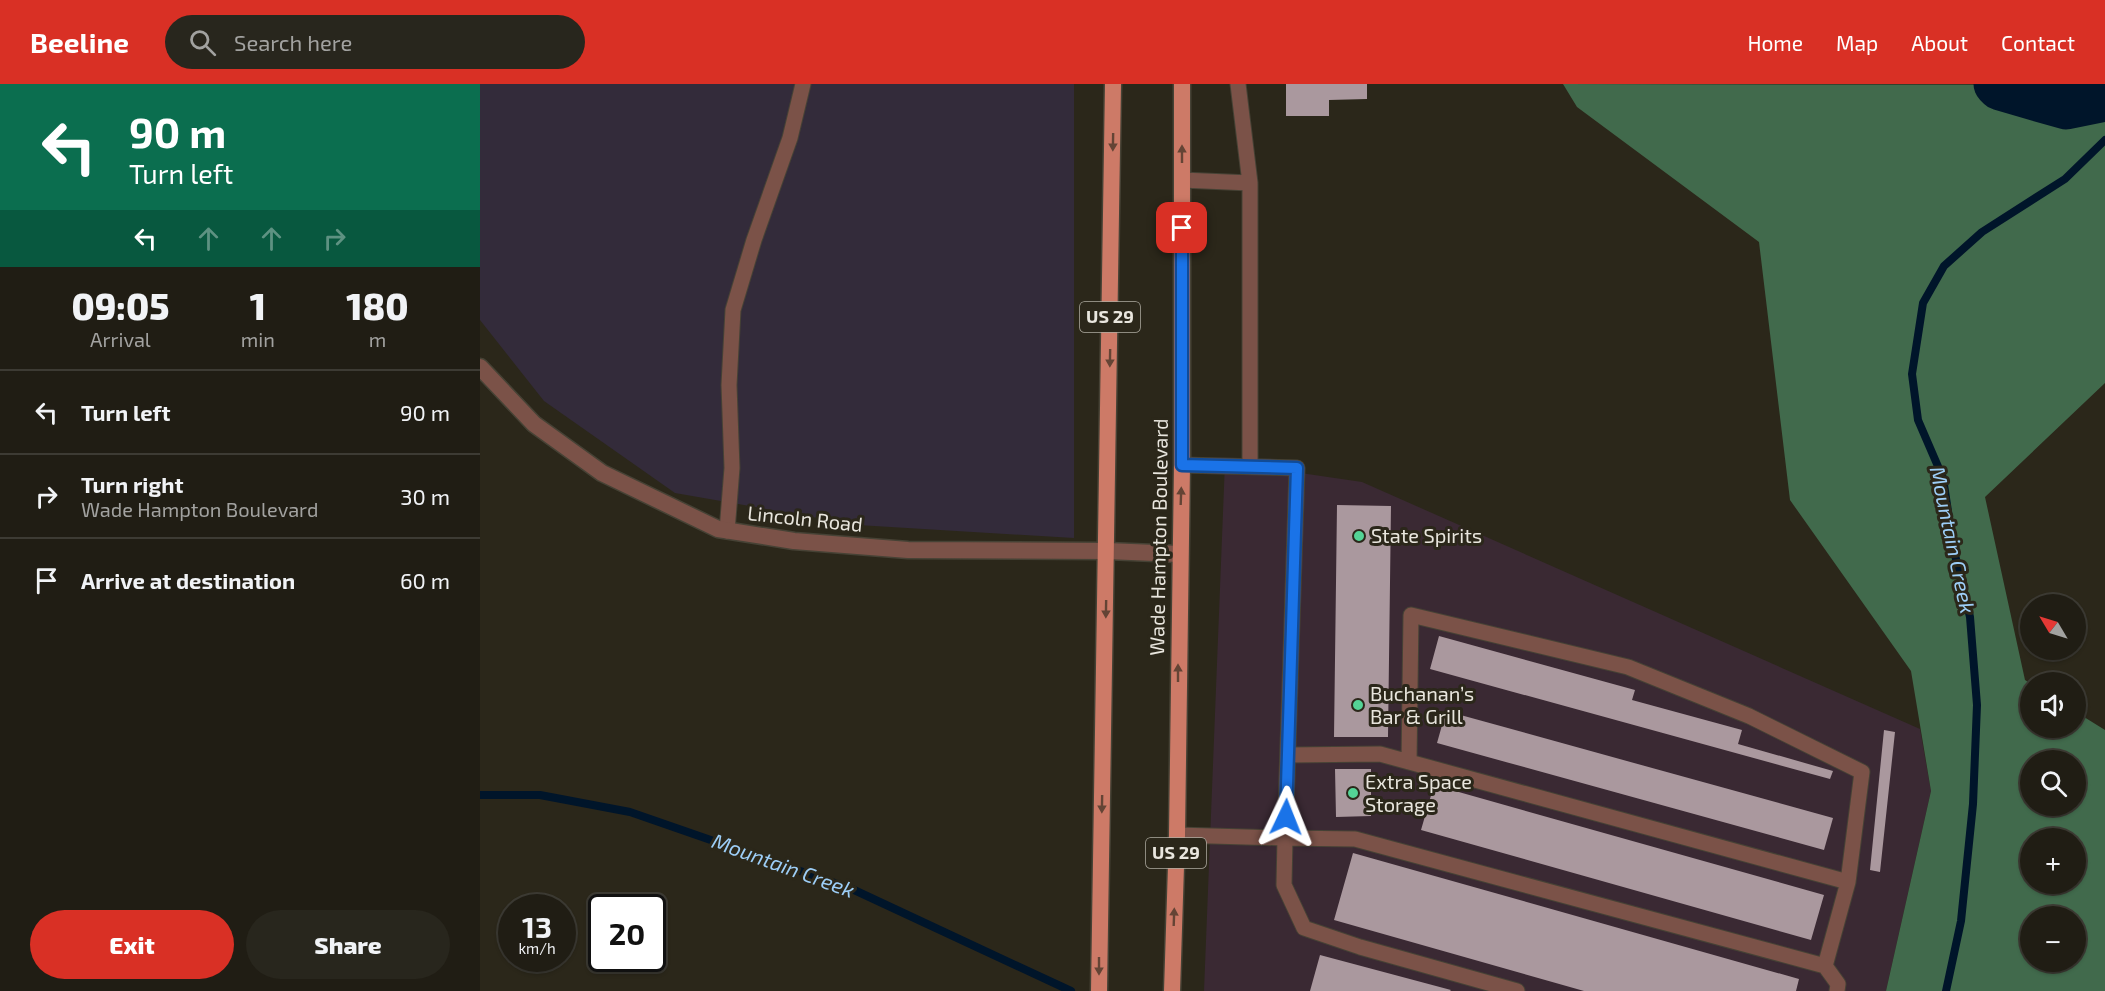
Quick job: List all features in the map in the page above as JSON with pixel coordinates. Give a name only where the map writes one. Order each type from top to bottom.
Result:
[{"type":"main road","name":"US 29","points":[[1099,991],[1113,84]]},
{"type":"main road","name":"Wade Hampton Boulevard","points":[[1172,983],[1177,835],[1182,465],[1182,84]]},
{"type":"street","name":"Lincoln Road","points":[[480,367],[534,424],[602,473],[718,529],[794,541],[908,550],[1107,551],[1179,554]]},
{"type":"lane","points":[[727,531],[732,468],[729,385],[733,310],[754,240],[790,138],[802,84]]},
{"type":"lane","points":[[1238,84],[1250,183],[1250,466]]},
{"type":"lane","points":[[1182,180],[1250,183]]},
{"type":"lane","points":[[1182,465],[1297,468],[1284,885],[1304,928],[1360,947],[1518,991]]},
{"type":"lane","points":[[1409,762],[1411,615],[1628,667],[1749,716],[1862,772],[1848,882],[1825,966]]},
{"type":"lane","points":[[1288,755],[1380,754],[1848,882]]},
{"type":"lane","points":[[1177,835],[1355,839],[1825,966],[1838,984],[1837,991]]},
{"type":"shaded area","points":[[480,84],[1074,84],[1074,538],[858,525],[675,493],[544,401],[480,320]]},
{"type":"shaded area","points":[[1225,462],[1362,482],[1920,729],[1931,791],[1886,991],[1204,991]]},
{"type":"green space","points":[[1563,84],[2105,85],[2105,383],[1985,497],[2023,672],[2020,672],[2020,738],[2086,738],[2086,718],[2105,730],[2105,991],[1886,991],[1931,791],[1911,671],[1790,500],[1759,242],[1577,107]]},
{"type":"building","points":[[1286,84],[1367,84],[1367,99],[1329,100],[1329,116],[1286,116]]},
{"type":"building","points":[[1337,505],[1391,506],[1388,737],[1334,737]]},
{"type":"building","points":[[1439,636],[1635,690],[1632,700],[1742,730],[1738,744],[1833,771],[1830,779],[1430,669]]},
{"type":"building","points":[[1446,711],[1833,818],[1824,850],[1437,743]]},
{"type":"building","points":[[1884,730],[1895,732],[1880,872],[1870,870]]},
{"type":"building","name":"Extra Space Storage","points":[[1335,769],[1371,769],[1371,816],[1336,817]]},
{"type":"building","points":[[1434,785],[1824,895],[1811,940],[1421,830]]},
{"type":"building","points":[[1353,853],[1799,979],[1796,991],[1584,991],[1334,920]]},
{"type":"building","points":[[1320,955],[1451,990],[1310,991]]},
{"type":"waterway","points":[[1996,84],[2000,88],[2066,107],[2105,99]]},
{"type":"waterway","name":"Mountain Creek","points":[[1946,991],[1961,921],[1973,804],[1977,705],[1970,617],[1954,551],[1943,478],[1918,420],[1912,374],[1923,303],[1944,266],[1982,232],[2065,179],[2105,140]]},
{"type":"waterway","name":"Mountain Creek","points":[[480,795],[540,795],[630,812],[852,889],[1071,991]]},
{"type":"place","name":"State Spirits","points":[[1359,536]]},
{"type":"place","name":"Buchanan’s Bar & Grill","points":[[1358,705]]},
{"type":"place","name":"Extra Space Storage","points":[[1353,793]]},
{"type":"route","points":[[1182,228],[1182,465],[1297,468],[1286,817]]}]
